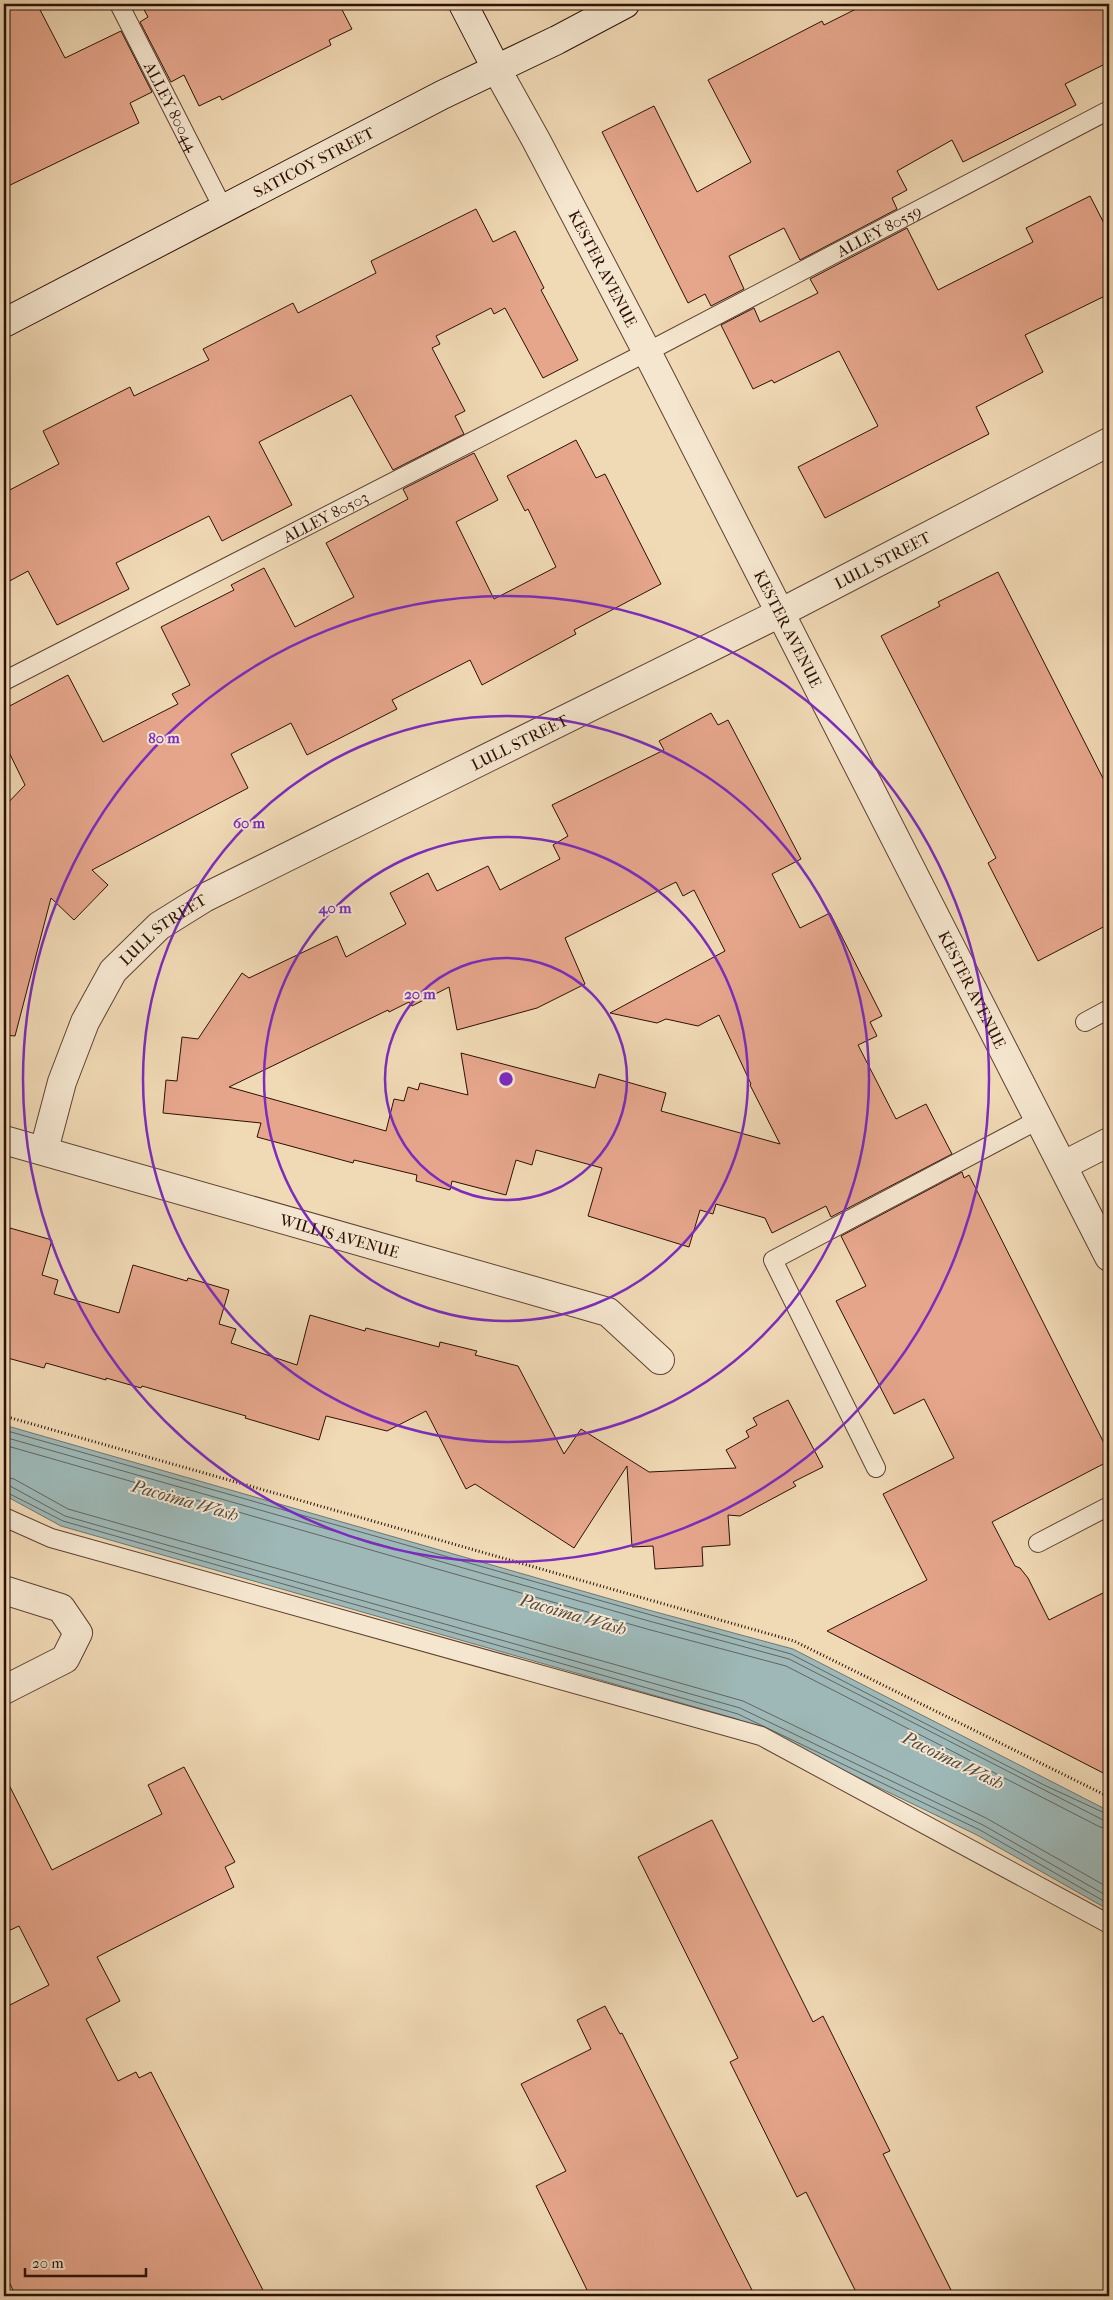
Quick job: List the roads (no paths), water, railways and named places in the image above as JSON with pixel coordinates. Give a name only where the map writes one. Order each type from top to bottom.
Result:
[{"type":"street","name":"KESTER AVENUE","points":[[463,4],[647,352],[1064,1165],[1109,1257]]},
{"type":"street","name":"SATICOY STREET","points":[[4,322],[224,210],[442,95],[497,70],[625,4]]},
{"type":"street","name":"LULL STREET","points":[[44,1150],[62,1082],[85,1022],[113,971],[159,926],[204,898],[780,613],[1109,442]]},
{"type":"street","name":"WILLIS AVENUE","points":[[4,1140],[608,1312],[660,1360]]},
{"type":"street","points":[[1064,1165],[1109,1142]]},
{"type":"street","points":[[4,1590],[61,1608],[78,1633],[65,1659],[4,1690]]},
{"type":"lane","name":"ALLEY 80044","points":[[119,4],[224,210]]},
{"type":"lane","name":"ALLEY 80559","points":[[647,352],[1109,110]]},
{"type":"lane","name":"ALLEY 80503","points":[[4,680],[647,352]]},
{"type":"lane","points":[[1085,1022],[1109,1010]]},
{"type":"lane","points":[[876,1468],[773,1260],[1040,1119]]},
{"type":"lane","points":[[1038,1543],[1109,1506]]},
{"type":"lane","points":[[4,1517],[51,1538],[761,1736],[1109,1924]]},
{"type":"water","name":"Pacoima Wash","points":[[4,1425],[652,1611],[793,1649],[1109,1811],[1109,1910],[977,1835],[737,1719],[61,1526],[4,1495]]}]
